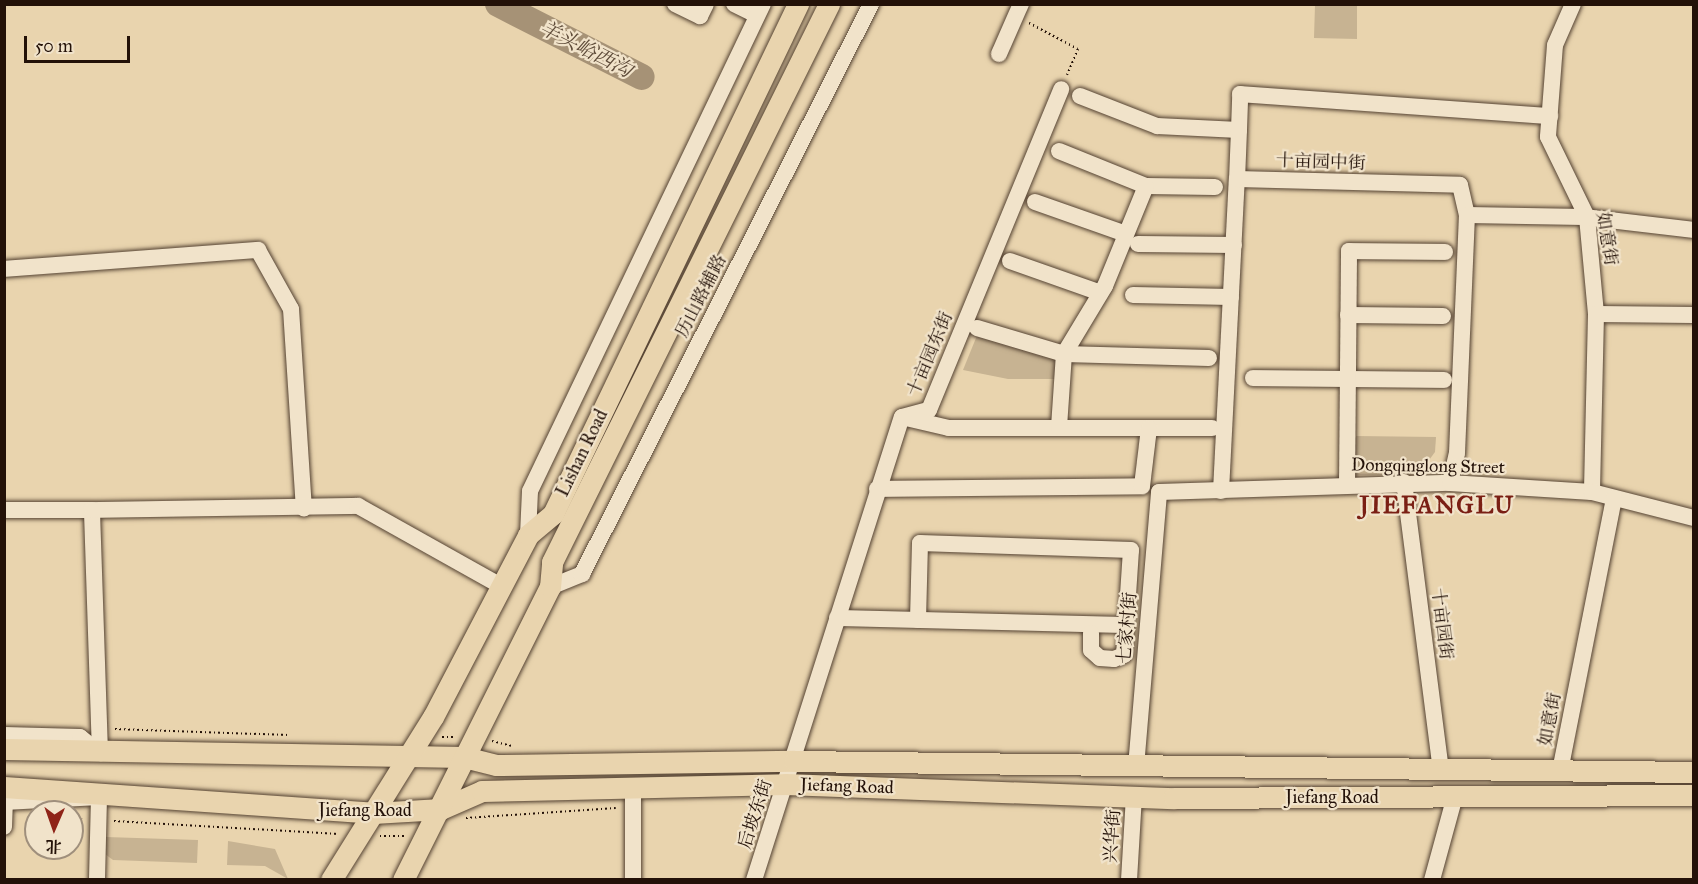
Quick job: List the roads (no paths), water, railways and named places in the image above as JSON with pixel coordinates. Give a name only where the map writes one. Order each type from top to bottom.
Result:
[{"type":"main road","name":"Lishan Road","points":[[332,879],[408,758],[528,535],[553,514],[798,4]]},
{"type":"main road","name":"Lishan Road","points":[[403,879],[428,836],[449,815],[464,757],[550,586],[552,562],[830,4]]},
{"type":"main road","name":"Jiefang Road","points":[[4,749],[100,753],[464,757],[496,765],[794,761],[1441,771],[1694,772]]},
{"type":"main road","name":"Jiefang Road","points":[[5,797],[99,797],[373,813],[449,815],[482,791],[630,798],[785,784],[1134,796],[1694,795]]},
{"type":"street","points":[[675,4],[700,16],[706,4]]},
{"type":"street","points":[[528,535],[530,491],[760,10],[734,4]]},
{"type":"street","name":"历山路辅路","points":[[550,586],[582,574],[871,4]]},
{"type":"street","name":"如意街","points":[[1573,4],[1555,45],[1548,137],[1587,217],[1596,314],[1592,492]]},
{"type":"street","points":[[999,54],[1019,10]]},
{"type":"street","name":"十亩园东街","points":[[794,761],[877,489],[902,417],[928,410],[1061,89]]},
{"type":"street","points":[[1221,491],[1240,94],[1550,116]]},
{"type":"street","points":[[1080,96],[1157,126],[1239,130]]},
{"type":"street","points":[[1059,151],[1146,186],[1215,187]]},
{"type":"street","name":"十亩园中街","points":[[1237,179],[1460,185],[1467,215]]},
{"type":"street","points":[[1059,426],[1064,354],[1132,239],[1146,186]]},
{"type":"street","points":[[1035,202],[1132,239],[1234,245]]},
{"type":"street","points":[[1450,483],[1457,453],[1467,215],[1587,217],[1694,230]]},
{"type":"street","points":[[4,269],[258,250],[291,309],[304,508]]},
{"type":"street","points":[[1347,483],[1349,251],[1445,252]]},
{"type":"street","points":[[1010,261],[1101,293]]},
{"type":"street","points":[[1134,295],[1231,297]]},
{"type":"street","points":[[1596,314],[1694,315]]},
{"type":"street","points":[[1348,315],[1443,316]]},
{"type":"street","points":[[977,328],[1064,354],[1209,358]]},
{"type":"street","points":[[1253,378],[1444,380]]},
{"type":"street","points":[[902,417],[949,428],[1059,426],[1212,428]]},
{"type":"street","points":[[877,489],[1142,486],[1149,428]]},
{"type":"street","name":"十亩园街","points":[[1404,482],[1441,771]]},
{"type":"street","name":"Dongqinglong Street","points":[[1159,492],[1221,491],[1347,483],[1450,483],[1592,492],[1694,518]]},
{"type":"street","name":"七家村街","points":[[1136,767],[1159,492]]},
{"type":"street","name":"如意街","points":[[1560,771],[1614,498]]},
{"type":"street","points":[[4,510],[358,506],[501,586]]},
{"type":"street","points":[[92,510],[100,753]]},
{"type":"street","points":[[918,620],[920,543],[1131,550],[1124,654],[1114,659],[1100,658],[1090,650],[1091,633]]},
{"type":"street","points":[[837,618],[1126,625]]},
{"type":"street","points":[[4,735],[80,737],[100,753]]},
{"type":"street","name":"后坡东街","points":[[754,879],[794,761]]},
{"type":"street","name":"兴华街","points":[[1129,879],[1134,796]]},
{"type":"street","points":[[1432,879],[1455,796]]},
{"type":"street","points":[[4,826],[5,797]]},
{"type":"street","points":[[97,879],[99,797]]},
{"type":"street","points":[[630,798],[633,879]]},
{"type":"waterway","name":"羊头峪西沟","points":[[498,4],[642,77]]},
{"type":"district","name":"JIEFANGLU","points":[[1437,506]]}]
